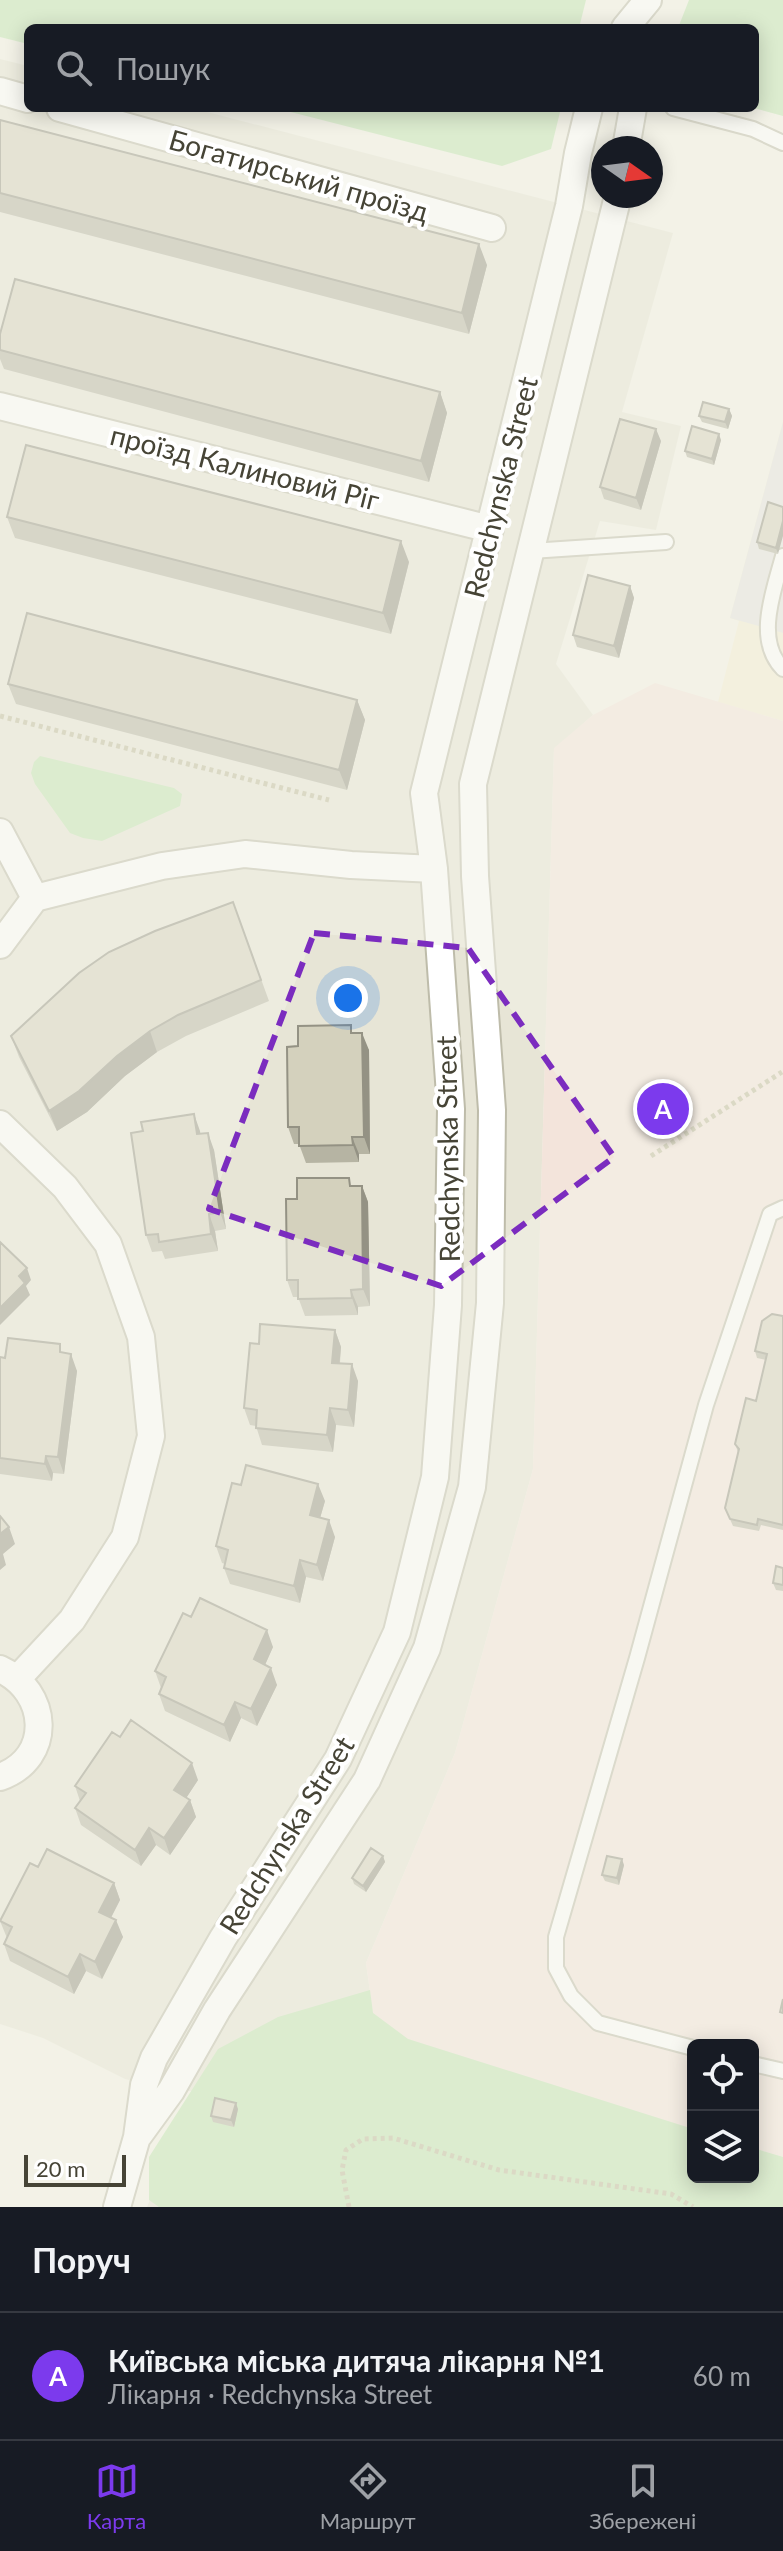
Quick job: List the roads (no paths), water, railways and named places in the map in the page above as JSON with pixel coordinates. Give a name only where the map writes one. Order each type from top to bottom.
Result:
[{"type":"street","points":[[629,24],[642,9]]},
{"type":"street","points":[[0,91],[24,98]]},
{"type":"street","name":"Богатирський проїзд","points":[[74,112],[492,228]]},
{"type":"street","name":"Redchynska Street","points":[[117,2207],[137,2137],[144,2085],[154,2058],[223,1938],[338,1759],[397,1632],[435,1477],[448,1305],[451,1109],[434,869],[424,793],[569,206],[588,112]]},
{"type":"street","points":[[628,136],[632,112]]},
{"type":"street","name":"Redchynska Street","points":[[137,2137],[171,2091],[217,2010],[367,1780],[427,1648],[472,1487],[490,1303],[492,1125],[475,876],[473,784],[615,208]]},
{"type":"street","name":"проїзд Калиновий Ріг","points":[[0,406],[490,529]]},
{"type":"street","points":[[0,832],[35,898]]},
{"type":"street","points":[[0,945],[35,898],[162,866],[245,854],[351,865],[434,869]]},
{"type":"street","points":[[0,1124],[65,1187],[108,1244],[141,1337],[151,1436],[125,1537],[72,1620],[9,1674],[31,1693],[38,1712],[39,1731],[33,1750],[21,1766],[0,1777]]},
{"type":"lane","points":[[688,112],[753,129],[783,143]]},
{"type":"lane","points":[[531,551],[666,542]]},
{"type":"lane","points":[[783,556],[771,602],[768,638],[783,669]]},
{"type":"lane","points":[[687,2046],[598,2023],[571,1996],[556,1968],[556,1937],[706,1405],[770,1214],[783,1208]]},
{"type":"lane","points":[[759,2065],[783,2071]]},
{"type":"place","name":"Київська міська дитяча лікарня №1","points":[[663,1109]]}]
